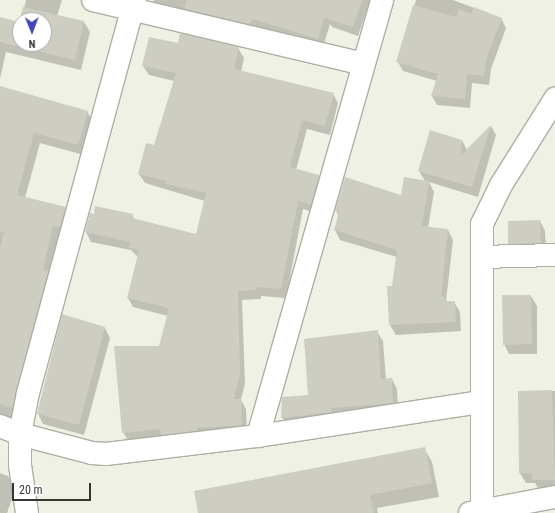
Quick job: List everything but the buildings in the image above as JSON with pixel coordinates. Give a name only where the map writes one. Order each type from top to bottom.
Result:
[{"type":"street","points":[[93,0],[134,5],[363,64]]},
{"type":"street","points":[[258,436],[382,0]]},
{"type":"street","points":[[27,513],[20,465],[20,434],[28,393],[134,5]]},
{"type":"street","points":[[555,99],[501,185],[482,224],[481,402],[478,512],[555,497]]},
{"type":"street","points":[[482,257],[555,255]]},
{"type":"street","points":[[0,426],[20,434],[92,453],[106,454],[258,436],[481,402]]}]
